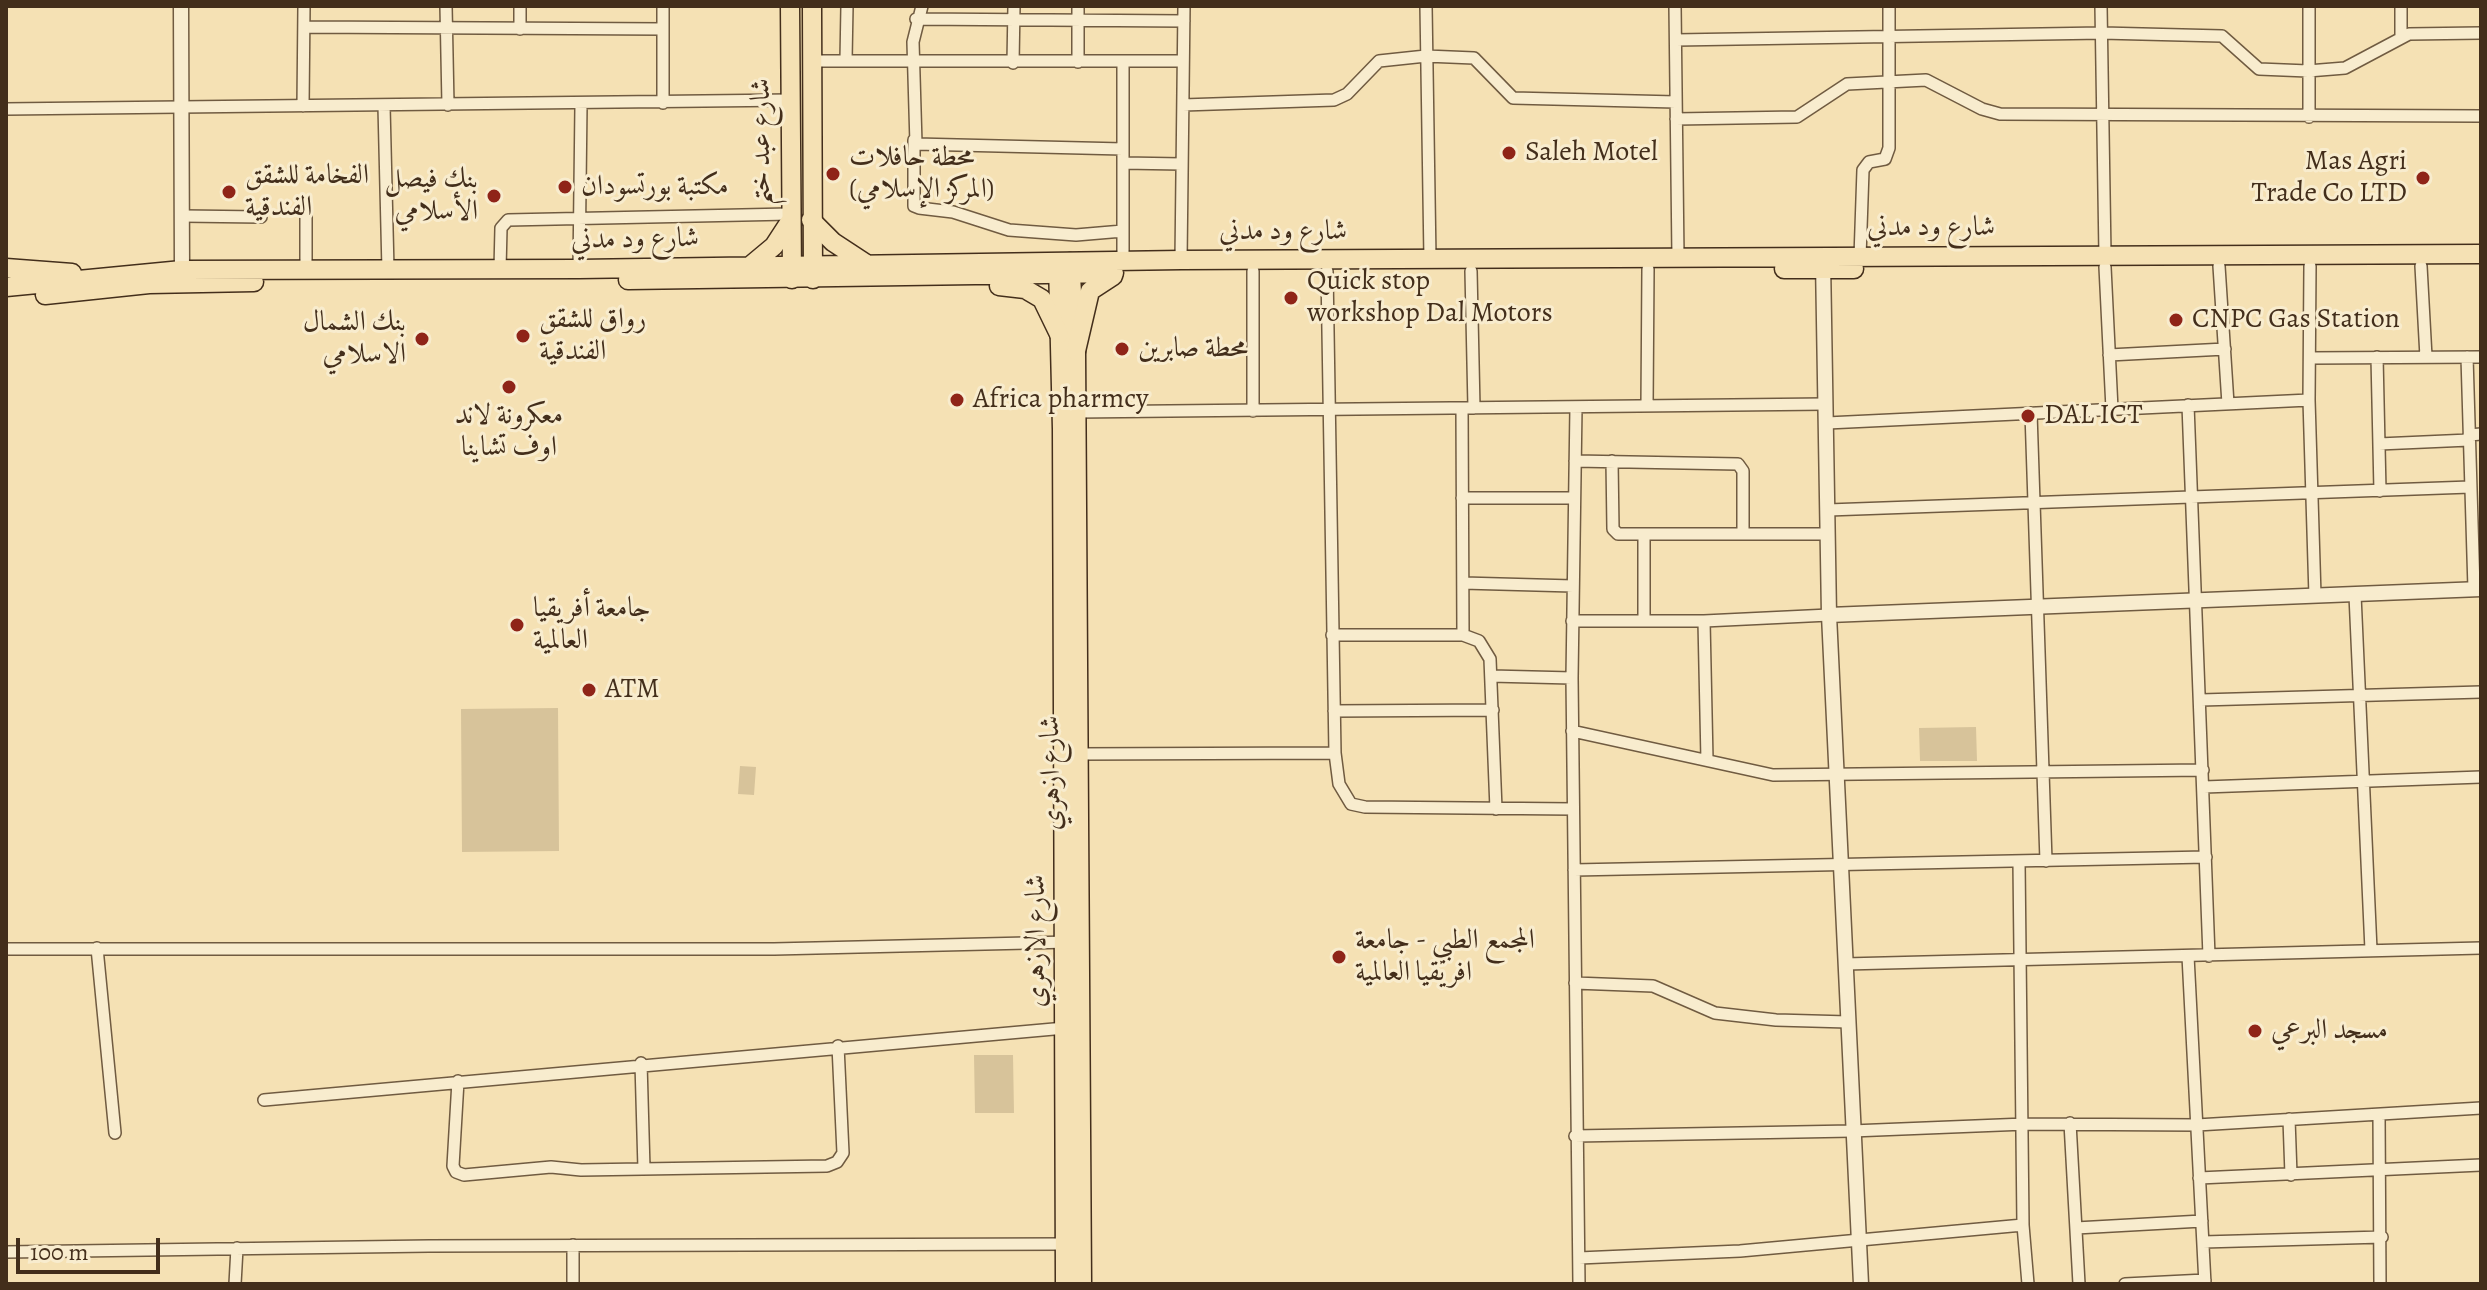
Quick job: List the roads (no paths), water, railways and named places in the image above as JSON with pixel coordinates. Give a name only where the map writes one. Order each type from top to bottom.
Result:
[{"type":"main road","name":"شارع عبد ختم","points":[[790,6],[789,219],[792,272]]},
{"type":"main road","name":"شارع عبد ختم","points":[[812,6],[813,272]]},
{"type":"main road","points":[[750,266],[774,246],[789,219]]},
{"type":"main road","points":[[811,220],[869,285],[993,285],[1025,289],[1042,299],[1059,334]]},
{"type":"main road","name":"شارع ود مدني","points":[[1123,266],[1253,271],[1471,271],[2481,254]]},
{"type":"main road","name":"شارع ود مدني","points":[[94,281],[149,284],[1065,269],[1181,260],[1678,257],[1823,263],[1860,257],[2219,266],[2481,267]]},
{"type":"main road","name":"شارع ود مدني","points":[[94,281],[182,270],[750,266],[792,272]]},
{"type":"main road","points":[[1076,351],[1090,291],[1123,266]]},
{"type":"main road","points":[[6,268],[65,272],[94,281]]},
{"type":"main road","name":"شارع الازهري","points":[[1065,269],[1059,334],[1069,474],[1074,942],[1065,1028],[1065,1284]]},
{"type":"main road","name":"شارع ازهري","points":[[1065,269],[1076,351],[1076,412],[1069,474],[1080,754],[1074,942],[1082,1284]]},
{"type":"main road","points":[[6,287],[94,281]]},
{"type":"main road","points":[[6,298],[94,281]]},
{"type":"street","points":[[181,6],[182,270]]},
{"type":"street","points":[[303,106],[304,6]]},
{"type":"street","points":[[446,6],[448,105]]},
{"type":"street","points":[[520,6],[520,29]]},
{"type":"street","points":[[663,6],[663,103]]},
{"type":"street","points":[[846,60],[847,6]]},
{"type":"street","points":[[922,6],[916,19],[914,61],[916,144],[1123,149]]},
{"type":"street","points":[[1013,63],[1014,6]]},
{"type":"street","points":[[1078,6],[1078,62]]},
{"type":"street","points":[[1181,260],[1184,6]]},
{"type":"street","points":[[1426,6],[1430,259]]},
{"type":"street","points":[[1675,6],[1678,257]]},
{"type":"street","points":[[1860,257],[1863,170],[1869,162],[1885,159],[1889,148],[1889,6]]},
{"type":"street","points":[[2101,6],[2105,261],[2112,409]]},
{"type":"street","points":[[2309,6],[2309,117]]},
{"type":"street","points":[[2401,6],[2401,38]]},
{"type":"street","points":[[916,19],[1184,21]]},
{"type":"street","points":[[304,27],[663,29]]},
{"type":"street","points":[[1676,40],[2102,33],[2222,36],[2259,69],[2308,71],[2345,68],[2401,38],[2420,33],[2481,33]]},
{"type":"street","points":[[1183,105],[1334,100],[1347,94],[1379,61],[1426,56],[1474,58],[1504,93],[1523,100],[1676,102]]},
{"type":"street","points":[[812,61],[1182,61]]},
{"type":"street","points":[[1123,61],[1123,266]]},
{"type":"street","points":[[1676,119],[1797,117],[1840,86],[1891,82],[1933,82],[1991,112],[2102,116],[2481,116]]},
{"type":"street","points":[[6,109],[183,110],[791,100]]},
{"type":"street","points":[[579,269],[581,105]]},
{"type":"street","points":[[384,106],[388,270]]},
{"type":"street","points":[[915,115],[914,206],[953,212],[1009,230],[1076,235],[1123,231]]},
{"type":"street","points":[[1123,163],[1182,164]]},
{"type":"street","points":[[306,211],[306,270]]},
{"type":"street","points":[[183,216],[261,217]]},
{"type":"street","points":[[500,269],[501,228],[508,220],[579,217],[789,219]]},
{"type":"street","points":[[1823,263],[1829,615],[1861,1284]]},
{"type":"street","points":[[2219,266],[2228,404]]},
{"type":"street","points":[[2310,266],[2309,400],[2315,596]]},
{"type":"street","points":[[2421,266],[2426,357]]},
{"type":"street","points":[[1647,406],[1648,269]]},
{"type":"street","points":[[1253,271],[1253,411]]},
{"type":"street","points":[[1327,271],[1332,635],[1335,753],[1339,784],[1351,804],[1365,807],[1573,809]]},
{"type":"street","points":[[1463,635],[1462,498],[1468,408],[1471,271]]},
{"type":"street","points":[[2109,355],[2225,349]]},
{"type":"street","points":[[2377,357],[2380,491]]},
{"type":"street","points":[[1572,621],[1704,621],[2478,589],[2470,487],[2473,436],[2467,357]]},
{"type":"street","points":[[2310,358],[2481,357]]},
{"type":"street","points":[[1827,423],[2309,400]]},
{"type":"street","points":[[1076,412],[1826,404]]},
{"type":"street","points":[[2188,405],[2198,599],[2209,956]]},
{"type":"street","points":[[1576,407],[1572,731],[1579,1284]]},
{"type":"street","points":[[2031,413],[2046,861]]},
{"type":"street","points":[[2379,444],[2473,436]]},
{"type":"street","points":[[1575,461],[1738,464],[1743,471],[1743,532]]},
{"type":"street","points":[[1612,461],[1614,532],[1828,534]]},
{"type":"street","points":[[1828,510],[2470,487]]},
{"type":"street","points":[[1462,498],[1574,498]]},
{"type":"street","points":[[1644,534],[1644,619]]},
{"type":"street","points":[[1463,583],[1573,586]]},
{"type":"street","points":[[2355,595],[2371,950]]},
{"type":"street","points":[[1704,621],[1707,760]]},
{"type":"street","points":[[1332,635],[1463,635],[1479,641],[1490,659],[1496,809]]},
{"type":"street","points":[[1491,676],[1572,678]]},
{"type":"street","points":[[2201,700],[2481,692]]},
{"type":"street","points":[[1334,711],[1493,710]]},
{"type":"street","points":[[1572,731],[1773,775],[1836,777],[2203,770]]},
{"type":"street","points":[[1080,754],[1335,753]]},
{"type":"street","points":[[2204,787],[2481,777]]},
{"type":"street","points":[[1574,870],[1841,867],[2206,857]]},
{"type":"street","points":[[2019,862],[2025,1124],[2023,1225],[2028,1284]]},
{"type":"street","points":[[6,949],[774,949],[1074,942]]},
{"type":"street","points":[[97,948],[115,1133]]},
{"type":"street","points":[[1845,964],[2481,948]]},
{"type":"street","points":[[2125,1284],[2205,1282],[2188,956]]},
{"type":"street","points":[[1575,983],[1653,986],[1715,1013],[1776,1020],[1848,1022]]},
{"type":"street","points":[[264,1100],[641,1063],[1065,1028]]},
{"type":"street","points":[[458,1081],[453,1166],[456,1172],[464,1175],[551,1167],[827,1166],[837,1162],[843,1146],[838,1046]]},
{"type":"street","points":[[641,1063],[644,1169]]},
{"type":"street","points":[[1575,1136],[2070,1123],[2197,1125],[2481,1108]]},
{"type":"street","points":[[2379,1115],[2380,1284]]},
{"type":"street","points":[[2289,1119],[2291,1175]]},
{"type":"street","points":[[2070,1123],[2079,1284]]},
{"type":"street","points":[[2199,1178],[2481,1165]]},
{"type":"street","points":[[2076,1228],[2202,1221]]},
{"type":"street","points":[[1579,1258],[1740,1251],[2023,1225]]},
{"type":"street","points":[[2203,1242],[2382,1237]]},
{"type":"street","points":[[6,1252],[573,1245],[1065,1244]]},
{"type":"street","points":[[573,1245],[573,1284]]},
{"type":"street","points":[[235,1284],[237,1248]]},
{"type":"place","name":"Saleh Motel","points":[[1509,153]]},
{"type":"place","name":"محطة حافلات (المركز الإسلامي)","points":[[833,174]]},
{"type":"place","name":"Mas Agri Trade Co LTD","points":[[2423,178]]},
{"type":"place","name":"مكتبة بورتسودان","points":[[565,187]]},
{"type":"place","name":"الفخامة للشقق الفندقية","points":[[229,192]]},
{"type":"place","name":"بنك فيصل الأسلامي","points":[[494,196]]},
{"type":"place","name":"Quick stop workshop Dal Motors","points":[[1291,298]]},
{"type":"place","name":"CNPC Gas Station","points":[[2176,320]]},
{"type":"place","name":"رواق للشقق الفندقية","points":[[523,336]]},
{"type":"place","name":"بنك الشمال الاسلامي","points":[[422,339]]},
{"type":"place","name":"محطة صابرين","points":[[1122,349]]},
{"type":"place","name":"معكرونة لاند اوف تشاينا","points":[[509,387]]},
{"type":"place","name":"Africa pharmcy","points":[[957,400]]},
{"type":"place","name":"DAL ICT","points":[[2028,416]]},
{"type":"place","name":"جامعة أفريقيا العالمية","points":[[517,625]]},
{"type":"place","name":"ATM","points":[[589,690]]},
{"type":"place","name":"المجمع الطبي - جامعة افريقيا العالمية","points":[[1339,957]]},
{"type":"place","name":"مسجد البرعي","points":[[2255,1031]]}]
